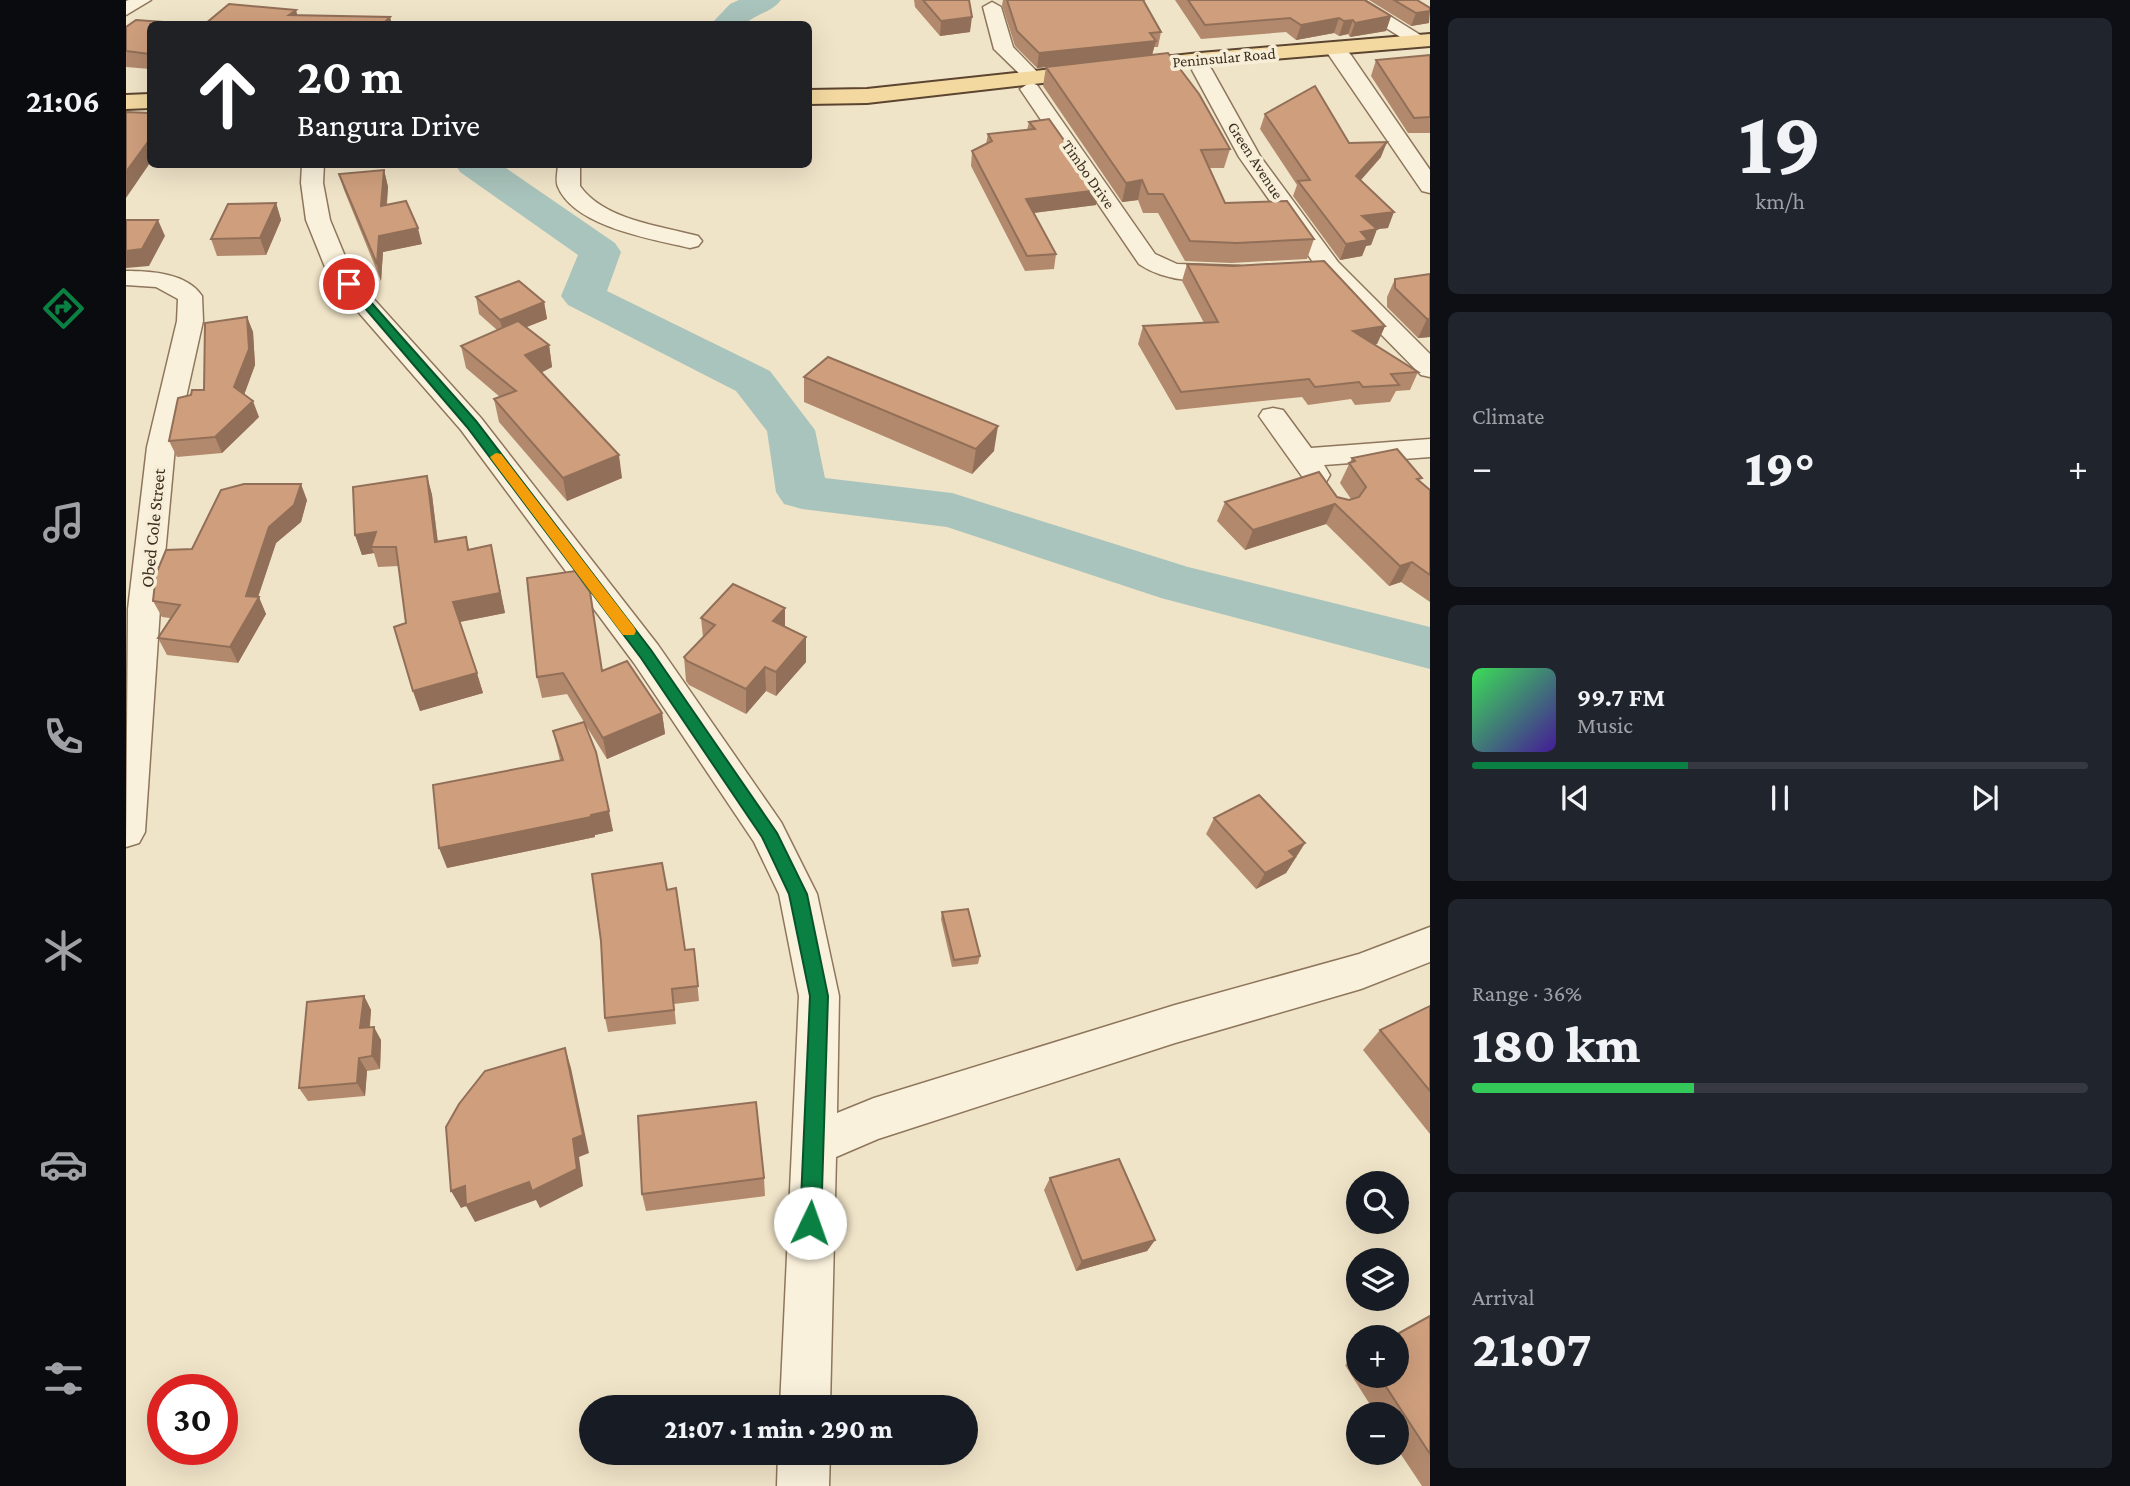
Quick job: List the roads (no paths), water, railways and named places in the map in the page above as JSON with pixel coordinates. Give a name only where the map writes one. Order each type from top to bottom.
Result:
[{"type":"main road","name":"Peninsular Road","points":[[812,97],[867,96],[1202,70],[1426,44]]},
{"type":"main road","name":"Peninsular Road","points":[[812,108],[874,105],[1200,59],[1339,53]]},
{"type":"main road","points":[[126,89],[147,89]]},
{"type":"main road","points":[[126,102],[147,101]]},
{"type":"street","points":[[126,9],[142,0]]},
{"type":"street","points":[[1351,0],[1426,44]]},
{"type":"street","name":"Timbo Drive","points":[[992,7],[1004,48],[1031,83],[1147,259],[1155,265],[1181,272],[1252,270]]},
{"type":"street","points":[[1339,53],[1430,186]]},
{"type":"street","name":"Green Avenue","points":[[1202,70],[1250,156],[1329,267],[1430,369]]},
{"type":"street","points":[[313,168],[312,183],[318,220],[337,267],[362,301],[471,424],[646,654],[768,833],[798,894],[819,996],[815,1144],[807,1276],[805,1395]]},
{"type":"street","points":[[569,168],[568,185],[593,211],[690,241]]},
{"type":"street","points":[[1304,268],[1329,267]]},
{"type":"street","name":"Obed Cole Street","points":[[126,278],[156,278],[175,284],[190,296],[190,321],[161,447],[144,609],[126,832]]},
{"type":"street","points":[[1273,415],[1332,498]]},
{"type":"street","points":[[1303,458],[1430,448]]},
{"type":"street","points":[[815,1144],[874,1119],[1175,1024],[1362,971],[1430,944]]},
{"type":"street","points":[[803,1486],[804,1465]]},
{"type":"waterway","points":[[730,21],[741,11],[765,0]]},
{"type":"waterway","points":[[480,168],[600,252],[583,296],[753,381],[791,430],[802,492],[952,510],[1180,584],[1430,648]]}]
